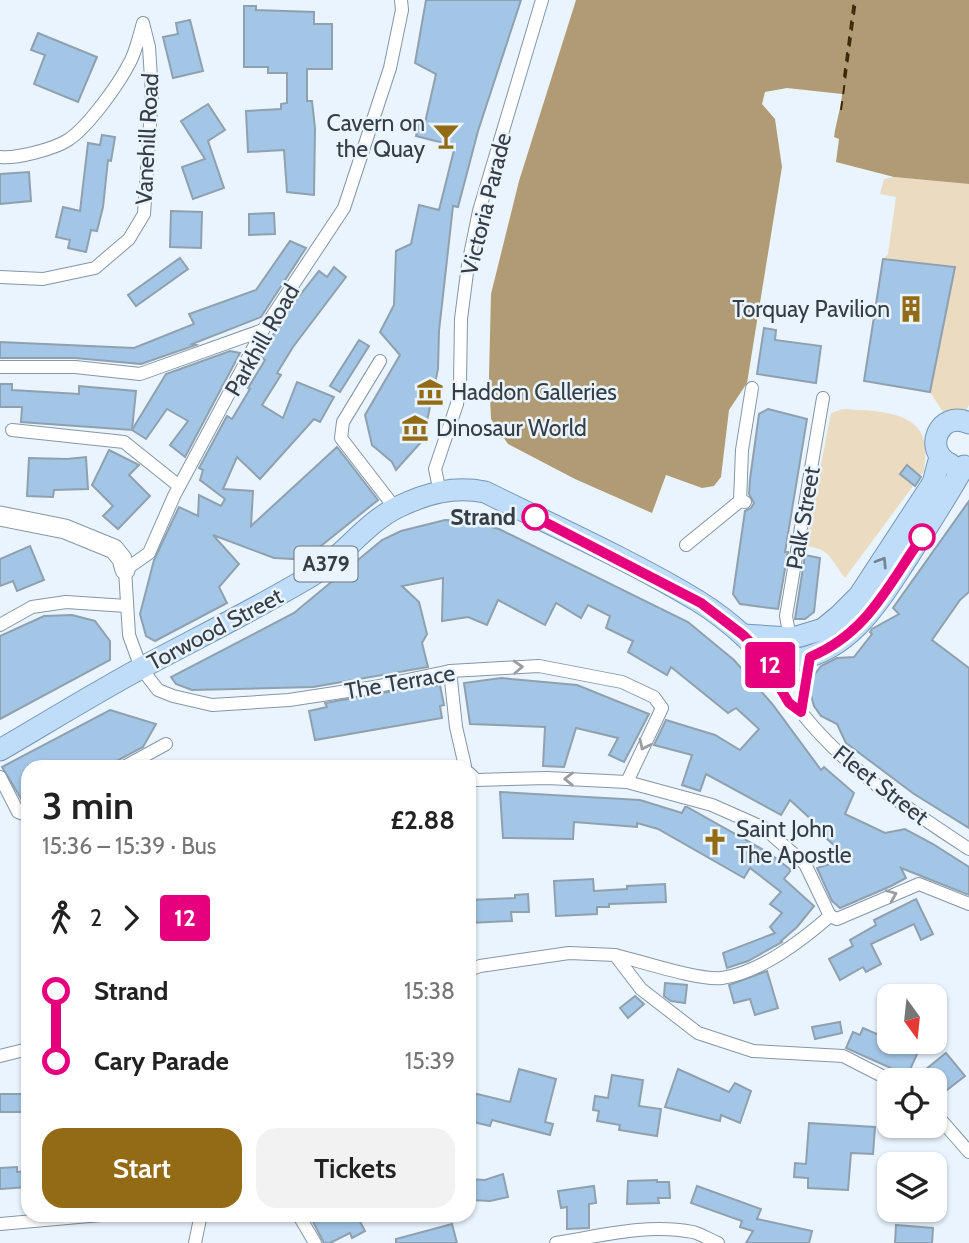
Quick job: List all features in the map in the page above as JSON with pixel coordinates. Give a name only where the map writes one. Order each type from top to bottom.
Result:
[{"type":"main road","points":[[966,465],[954,466],[940,457],[935,445],[937,433],[942,427],[954,419],[968,422]]},
{"type":"main road","points":[[743,635],[790,638],[823,629],[840,615],[859,596],[933,483],[940,457]]},
{"type":"main road","name":"A379","points":[[743,635],[767,659],[776,661],[810,657],[845,638],[867,618],[881,599],[937,515],[966,465]]},
{"type":"main road","name":"Torwood Street","points":[[0,750],[141,668],[257,609],[316,573],[395,508],[423,496],[462,488],[485,492],[669,584],[701,603],[743,635]]},
{"type":"street","name":"Parkhill Road","points":[[125,570],[149,553],[179,486],[263,330],[344,208],[390,68],[402,10],[401,0]]},
{"type":"street","name":"Victoria Parade","points":[[440,492],[435,469],[457,404],[461,319],[479,211],[542,0]]},
{"type":"street","name":"Vanehill Road","points":[[0,157],[8,158],[68,140],[116,88],[131,61],[143,23],[149,47],[152,94],[144,214],[129,239],[95,268],[43,279],[0,277]]},
{"type":"street","points":[[0,367],[75,367],[140,374],[263,330]]},
{"type":"street","points":[[380,361],[344,422],[341,438],[395,508]]},
{"type":"street","points":[[686,545],[743,501],[742,450],[752,388]]},
{"type":"street","name":"Palk Street","points":[[790,638],[786,616],[823,398]]},
{"type":"street","points":[[12,430],[124,442],[179,486]]},
{"type":"street","points":[[0,516],[65,529],[114,549],[122,559],[125,570],[129,635],[141,668]]},
{"type":"street","points":[[0,625],[32,607],[66,602],[127,606]]},
{"type":"street","name":"The Terrace","points":[[141,668],[158,690],[212,705],[289,699],[374,687],[450,671],[539,666],[622,681],[654,697],[662,708],[627,782]]},
{"type":"street","points":[[450,671],[464,760]]},
{"type":"street","name":"Fleet Street","points":[[801,712],[833,750],[909,810],[969,849]]},
{"type":"street","points":[[137,760],[166,744]]},
{"type":"street","points":[[0,777],[21,813]]},
{"type":"street","points":[[476,780],[547,778],[627,782],[712,805],[764,828],[805,864],[830,916],[837,919],[919,884],[969,904]]},
{"type":"street","points":[[476,967],[569,953],[615,955],[686,973],[721,978],[763,964],[805,938],[830,916]]},
{"type":"street","points":[[615,955],[641,989],[698,1033],[753,1051],[843,1056],[877,1073]]},
{"type":"street","points":[[0,1056],[21,1051]]},
{"type":"street","points":[[947,1127],[969,1152]]},
{"type":"street","points":[[0,1224],[22,1222]]},
{"type":"street","points":[[195,1243],[199,1222]]},
{"type":"street","points":[[303,1222],[315,1243]]},
{"type":"street","points":[[556,1243],[612,1232],[655,1236],[694,1233],[718,1243]]},
{"type":"shaded area","points":[[576,0],[969,0],[969,184],[894,177],[836,162],[839,139],[834,137],[842,94],[787,88],[765,92],[762,104],[775,119],[782,167],[747,383],[729,410],[721,477],[714,486],[702,488],[666,475],[652,513],[575,479],[508,444],[491,419],[491,294],[519,181]]},
{"type":"shaded area","points":[[894,177],[969,184],[969,405],[961,419],[949,421],[930,392],[955,267],[883,259],[888,254],[896,197],[880,194],[884,179]]},
{"type":"shaded area","points":[[843,409],[888,413],[909,421],[923,437],[925,450],[924,471],[845,578],[825,552],[805,546],[831,413]]},
{"type":"building","points":[[426,0],[521,0],[478,131],[458,207],[453,206],[439,331],[438,369],[423,440],[396,470],[392,462],[372,445],[365,415],[400,355],[380,332],[394,305],[396,251],[411,244],[419,205],[439,210],[455,146],[416,136],[420,122],[425,123],[436,74],[415,63]]},
{"type":"building","points":[[244,6],[256,6],[256,10],[314,12],[314,24],[332,24],[332,69],[307,69],[307,101],[312,101],[315,128],[314,195],[287,192],[284,150],[248,152],[246,111],[281,109],[281,104],[287,103],[287,73],[268,73],[268,67],[244,67]]},
{"type":"building","points":[[190,20],[203,71],[173,78],[163,37],[178,34],[176,23]]},
{"type":"building","points":[[38,33],[97,57],[78,102],[34,84],[45,55],[31,50]]},
{"type":"building","points":[[208,104],[225,130],[208,141],[224,188],[193,199],[182,167],[205,159],[181,121]]},
{"type":"building","points":[[102,135],[115,137],[111,161],[108,160],[103,207],[97,231],[91,230],[86,252],[68,248],[70,240],[56,237],[63,207],[80,211],[88,143],[100,145]]},
{"type":"building","points":[[29,172],[31,201],[0,204],[0,174]]},
{"type":"building","points":[[171,211],[202,212],[201,248],[170,247]]},
{"type":"building","points":[[274,213],[275,234],[249,235],[249,214]]},
{"type":"building","points":[[290,241],[306,248],[261,317],[192,344],[196,345],[141,364],[75,358],[0,358],[0,342],[134,348],[194,324],[189,314],[256,290]]},
{"type":"building","points":[[180,258],[188,269],[136,306],[128,295]]},
{"type":"building","name":"Torquay Pavilion","points":[[883,259],[955,267],[930,392],[864,381]]},
{"type":"building","points":[[334,267],[346,277],[293,347],[277,373],[281,375],[262,405],[283,418],[297,382],[334,397],[320,422],[314,419],[260,479],[237,457],[223,489],[253,491],[251,526],[337,447],[378,500],[306,558],[274,558],[213,535],[239,564],[219,587],[227,603],[155,641],[146,636],[140,614],[154,560],[179,507],[198,516],[199,495],[221,506],[225,499],[200,480],[203,470],[199,468],[227,416],[232,419],[250,389],[248,388],[265,360],[260,356],[289,309],[319,271],[327,277]]},
{"type":"building","points":[[764,328],[776,330],[775,340],[821,346],[816,383],[757,374]]},
{"type":"building","points":[[359,340],[369,346],[340,392],[330,386]]},
{"type":"building","points":[[230,351],[240,353],[185,457],[170,445],[188,421],[167,409],[146,439],[132,430],[166,374]]},
{"type":"building","points":[[0,384],[12,384],[12,390],[79,394],[79,386],[136,391],[132,430],[21,422],[22,407],[0,407]]},
{"type":"building","points":[[768,409],[807,419],[778,609],[740,604],[733,594],[745,511],[754,503],[749,494],[759,414]]},
{"type":"building","points":[[109,450],[139,465],[129,475],[150,496],[118,529],[103,516],[113,506],[92,485]]},
{"type":"building","points":[[86,457],[88,489],[54,490],[53,497],[27,496],[29,458]]},
{"type":"building","points":[[907,465],[921,477],[915,486],[900,474]]},
{"type":"building","points":[[969,501],[969,592],[960,600],[932,640],[969,668],[969,828],[914,794],[846,743],[837,724],[821,716],[814,706],[810,692],[812,678],[821,666],[837,658],[854,657],[872,634],[872,629],[899,614],[893,608]]},
{"type":"building","points":[[445,520],[468,521],[499,529],[688,622],[734,660],[773,705],[821,770],[824,767],[854,793],[845,814],[885,833],[905,829],[969,867],[969,895],[901,868],[906,878],[840,908],[832,901],[817,868],[848,858],[825,837],[827,834],[790,800],[781,815],[706,774],[700,791],[682,785],[692,755],[654,745],[666,720],[715,735],[740,750],[759,729],[736,708],[728,713],[671,667],[667,675],[628,652],[633,641],[606,628],[610,616],[588,605],[581,618],[556,603],[545,625],[498,600],[487,625],[468,617],[442,621],[443,578],[402,586],[419,602],[427,634],[422,643],[428,667],[313,687],[192,690],[176,684],[171,677],[294,613],[382,540],[401,531]]},
{"type":"building","points":[[30,546],[44,580],[17,591],[13,581],[0,586],[0,559]]},
{"type":"building","points":[[805,555],[820,558],[814,612],[805,619],[795,619]]},
{"type":"building","points":[[72,615],[95,621],[110,641],[110,660],[0,719],[0,636],[44,616]]},
{"type":"building","points":[[501,678],[577,685],[649,714],[624,762],[609,755],[618,738],[576,728],[564,767],[543,766],[545,727],[470,724],[464,683]]},
{"type":"building","points":[[440,685],[444,705],[440,706],[442,718],[315,740],[309,711],[327,707],[325,703]]},
{"type":"building","points":[[110,710],[156,724],[143,747],[118,760],[21,760],[21,798],[2,767]]},
{"type":"building","points":[[500,792],[640,800],[682,813],[687,807],[769,853],[791,870],[784,879],[814,906],[782,942],[748,961],[727,968],[723,953],[775,933],[770,927],[782,913],[770,904],[781,892],[750,868],[744,878],[658,829],[637,823],[637,827],[574,822],[573,839],[503,838]]},
{"type":"building","points":[[593,879],[594,891],[665,884],[666,902],[609,904],[609,907],[597,907],[597,914],[556,916],[554,881]]},
{"type":"building","points":[[528,894],[529,912],[511,912],[512,921],[476,923],[476,900],[515,898],[515,895]]},
{"type":"building","points":[[916,899],[933,934],[921,940],[914,924],[871,944],[881,964],[866,972],[863,967],[840,980],[829,959],[853,946],[850,940],[876,925],[874,920]]},
{"type":"building","points":[[767,971],[778,1008],[755,1015],[750,999],[734,1003],[729,985]]},
{"type":"building","points":[[665,983],[687,985],[685,1003],[671,1001],[664,996]]},
{"type":"building","points":[[635,996],[644,1004],[628,1018],[620,1008]]},
{"type":"building","points":[[840,1022],[842,1033],[815,1039],[812,1027]]},
{"type":"building","points":[[863,1028],[877,1034],[877,1054],[917,1054],[911,1068],[891,1068],[846,1048],[853,1032],[860,1035]]},
{"type":"building","points":[[947,1054],[965,1076],[947,1090],[947,1068],[927,1068]]},
{"type":"building","points":[[519,1069],[556,1079],[545,1122],[553,1124],[550,1135],[492,1120],[490,1126],[476,1123],[476,1094],[510,1102]]},
{"type":"building","points":[[678,1069],[729,1092],[735,1083],[751,1091],[740,1123],[721,1115],[720,1121],[665,1107]]},
{"type":"building","points":[[612,1075],[643,1080],[639,1106],[661,1109],[657,1136],[619,1130],[620,1125],[597,1121],[599,1111],[593,1110],[595,1096],[608,1098]]},
{"type":"building","points":[[0,1094],[21,1094],[21,1112],[0,1112]]},
{"type":"building","points":[[809,1123],[875,1127],[873,1154],[851,1153],[848,1190],[808,1188],[808,1178],[794,1177],[795,1163],[806,1164]]},
{"type":"building","points":[[17,1167],[17,1172],[21,1172],[21,1188],[0,1189],[0,1168]]},
{"type":"building","points":[[503,1174],[508,1197],[490,1201],[476,1200],[476,1179],[485,1180]]},
{"type":"building","points":[[628,1181],[669,1182],[670,1198],[658,1198],[659,1203],[627,1204]]},
{"type":"building","points":[[594,1186],[596,1203],[589,1204],[589,1228],[567,1229],[567,1207],[561,1208],[558,1191]]},
{"type":"building","points":[[697,1186],[761,1209],[757,1219],[812,1231],[809,1243],[746,1243],[753,1231],[740,1227],[742,1221],[691,1203]]},
{"type":"building","points":[[313,1222],[360,1222],[365,1231],[352,1238],[350,1233],[330,1243],[324,1243]]},
{"type":"building","points":[[452,1224],[457,1243],[396,1243],[396,1239]]},
{"type":"building","points":[[896,1225],[933,1228],[932,1243],[895,1243]]},
{"type":"ferry route","points":[[844,77],[854,0]]},
{"type":"ferry route","points":[[841,110],[856,0]]},
{"type":"bus line","name":"12","points":[[535,517],[669,584],[701,603],[743,635],[767,659],[774,678],[789,703],[801,712],[810,657],[845,638],[867,618],[922,537]]},
{"type":"place","name":"Cavern on the Quay","points":[[446,136]]},
{"type":"place","name":"Torquay Pavilion","points":[[911,309]]},
{"type":"place","name":"Haddon Galleries","points":[[430,392]]},
{"type":"place","name":"Dinosaur World","points":[[415,428]]},
{"type":"place","name":"Strand","points":[[535,517]]},
{"type":"place","name":"Saint John The Apostle","points":[[715,842]]}]
